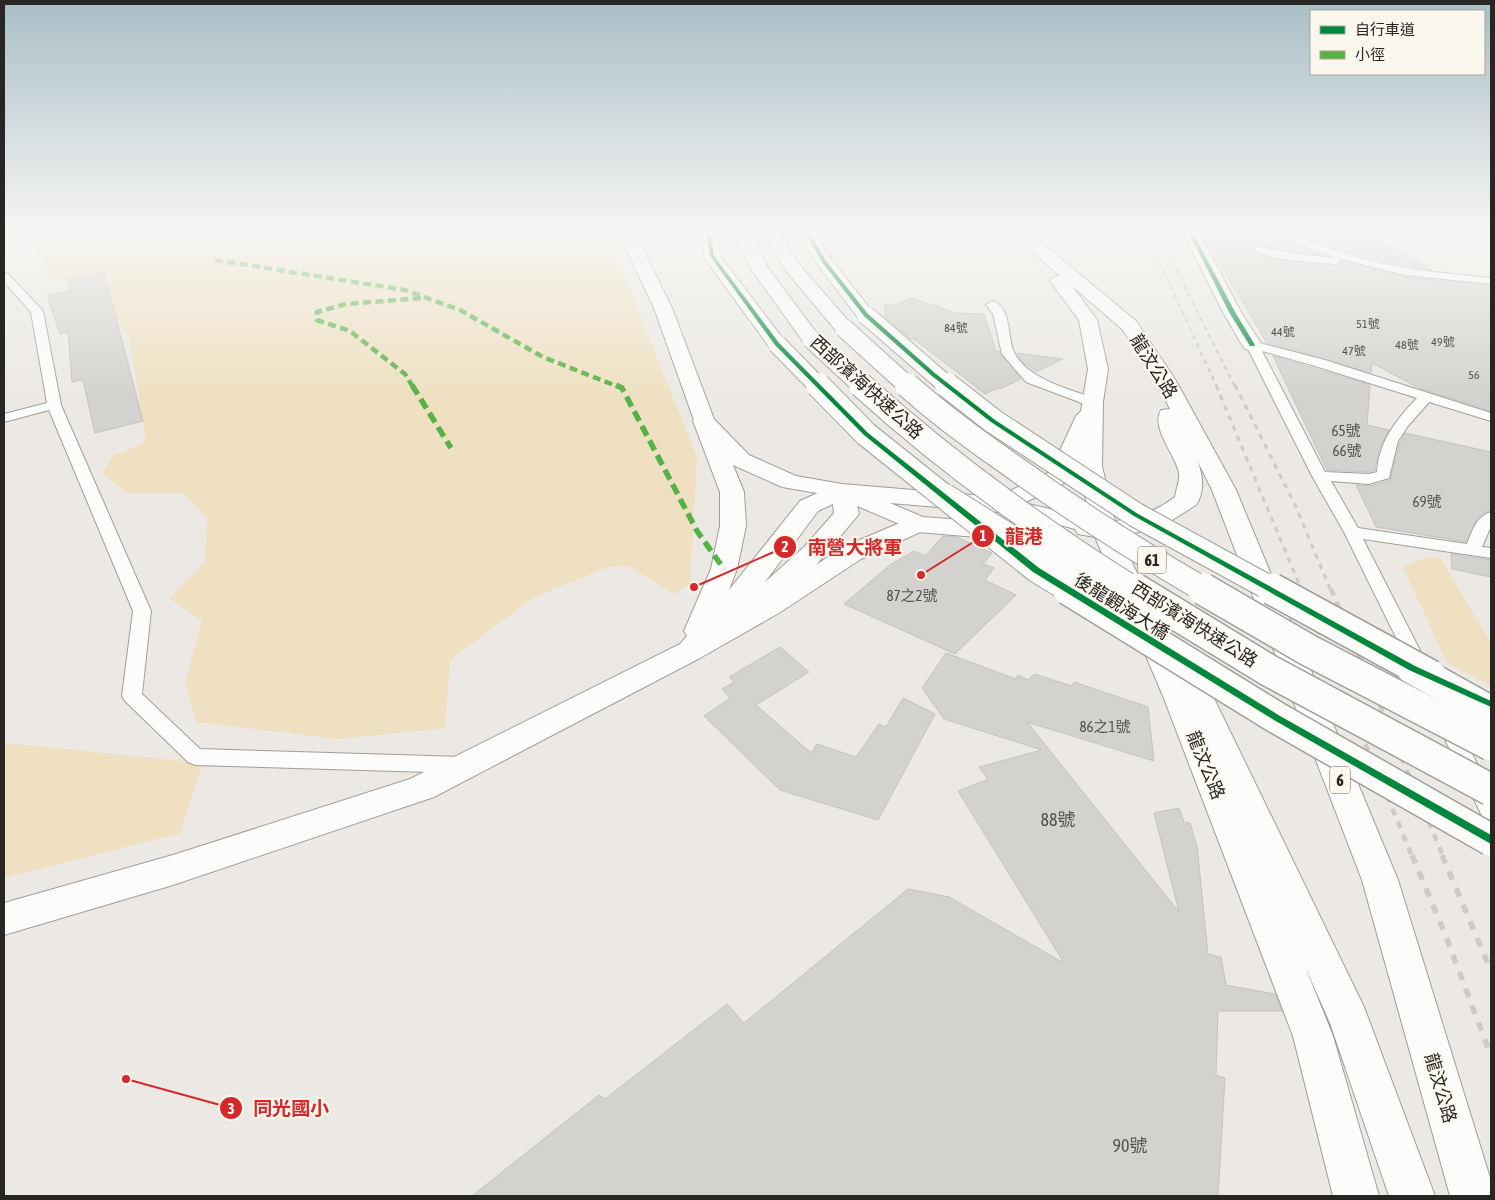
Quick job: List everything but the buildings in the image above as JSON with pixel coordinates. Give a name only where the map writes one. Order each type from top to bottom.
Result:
[{"type":"main road","points":[[652,285],[663,308],[732,492],[733,526],[724,569],[690,651]]},
{"type":"main road","name":"後龍觀海大橋","points":[[733,285],[777,344],[866,434],[1036,570],[1277,718],[1491,840]]},
{"type":"main road","name":"西部濱海快速公路","points":[[772,285],[811,339],[881,404],[995,493],[1084,555],[1226,646],[1421,754],[1491,790]]},
{"type":"main road","name":"西部濱海快速公路","points":[[808,285],[844,328],[933,409],[1050,494],[1130,547],[1308,650],[1491,745]]},
{"type":"main road","name":"61","points":[[843,285],[866,314],[934,374],[993,421],[1136,516],[1412,668],[1491,704]]},
{"type":"main road","name":"龍汶公路","points":[[1064,285],[1088,320],[1098,369],[1092,402],[1090,466],[1104,529],[1178,696],[1313,1036],[1356,1196]]},
{"type":"main road","name":"龍汶公路","points":[[1084,285],[1129,325],[1165,379],[1224,490],[1380,880],[1473,1196]]},
{"type":"main road","points":[[1218,285],[1252,345]]},
{"type":"main road","points":[[4,919],[173,870],[422,788],[471,765],[690,651],[769,607],[852,553],[918,524],[1104,529],[1142,526],[1170,514],[1187,500],[1191,474],[1170,426],[1165,379]]},
{"type":"main road","points":[[1000,505],[1060,476],[1092,402]]},
{"type":"main road","points":[[704,421],[741,460],[790,482],[842,491],[1000,505],[1104,529],[1145,584],[1350,1022],[1412,1196]]},
{"type":"main road","points":[[842,491],[918,524],[1040,534],[1077,547],[1108,575],[1178,696]]},
{"type":"main road","points":[[690,651],[768,594],[813,553],[847,514],[842,491]]},
{"type":"main road","points":[[945,496],[1078,579],[1252,672],[1421,754]]},
{"type":"main road","points":[[1412,668],[1491,712]]},
{"type":"lane","points":[[12,285],[37,311],[54,405],[142,611],[132,696],[195,757],[471,765]]},
{"type":"lane","points":[[992,305],[999,313],[1008,354],[1031,378],[1092,402]]},
{"type":"lane","points":[[1252,345],[1381,382],[1491,417]]},
{"type":"lane","points":[[1252,345],[1320,476],[1352,532],[1491,812]]},
{"type":"lane","points":[[1320,476],[1369,479],[1384,475],[1384,461],[1389,443],[1404,420],[1426,396]]},
{"type":"lane","points":[[4,418],[54,405]]},
{"type":"lane","points":[[1473,549],[1482,526],[1491,517]]},
{"type":"lane","points":[[1352,532],[1491,553]]},
{"type":"path","points":[[1381,382],[1491,354]]},
{"type":"shaded area","points":[[107,285],[628,285],[697,457],[690,585],[674,594],[628,566],[608,567],[533,598],[450,660],[445,728],[338,739],[196,722],[185,681],[202,621],[169,598],[205,562],[207,517],[182,493],[127,493],[102,474],[113,456],[146,442],[130,341],[120,321],[65,320],[53,312],[77,294],[104,291]]},
{"type":"shaded area","points":[[1424,558],[1440,558],[1491,643],[1491,686],[1447,663],[1403,567]]},
{"type":"shaded area","points":[[4,743],[203,763],[180,833],[4,878]]},
{"type":"railway","points":[[1170,285],[1217,387]]},
{"type":"railway","points":[[1184,285],[1235,387]]},
{"type":"railway","points":[[1216,385],[1302,591]]},
{"type":"railway","points":[[1235,385],[1296,507],[1331,591]]},
{"type":"railway","points":[[1301,589],[1412,856]]},
{"type":"railway","points":[[1331,589],[1443,856]]},
{"type":"railway","points":[[1412,855],[1445,934],[1491,1056]]},
{"type":"railway","points":[[1442,855],[1491,971]]},
{"type":"marked path","points":[[373,285],[405,290],[460,310],[543,357],[622,388],[697,531],[724,569]]},
{"type":"marked path","points":[[421,298],[346,304],[317,312],[317,320],[350,331],[405,374],[451,448]]},
{"type":"cycle path","points":[[733,285],[777,344],[866,434],[1036,570],[1277,718],[1491,840]]},
{"type":"cycle path","points":[[843,285],[866,315],[934,375],[993,421],[1136,515],[1412,668],[1491,704]]},
{"type":"cycle path","points":[[1218,285],[1252,345]]},
{"type":"place","name":"龍港","points":[[921,575]]},
{"type":"place","name":"南營大將軍","points":[[694,587]]},
{"type":"place","name":"同光國小","points":[[126,1079]]}]
